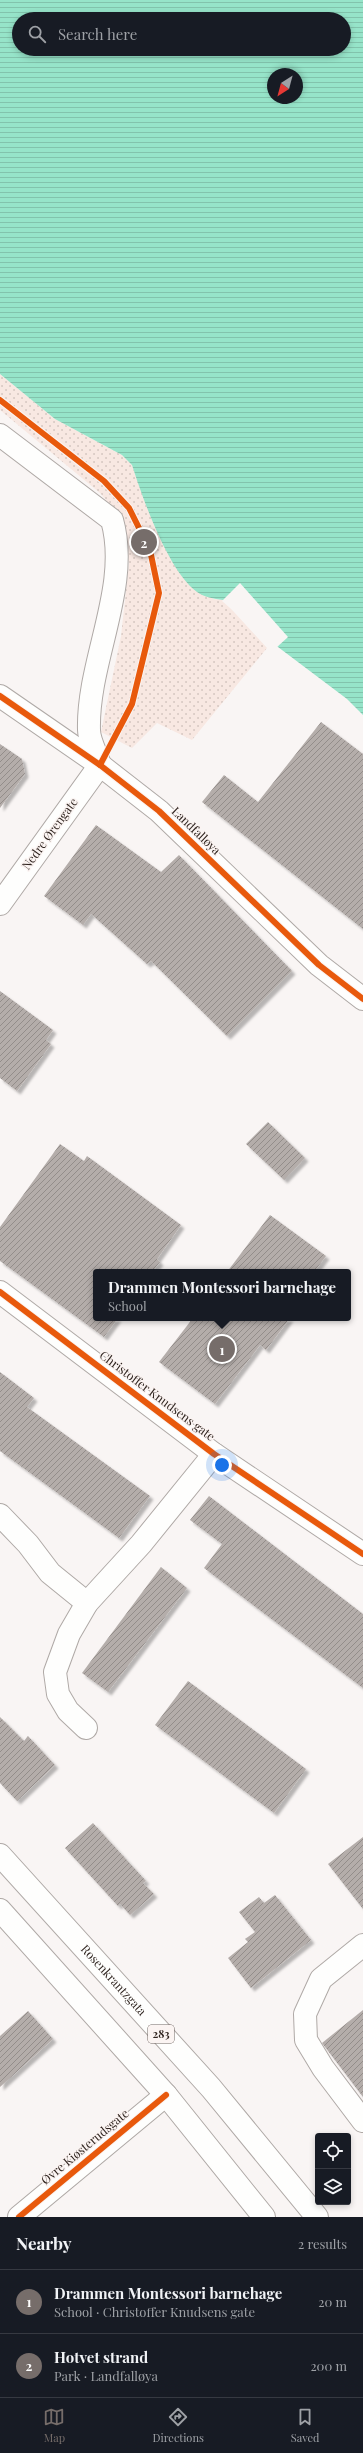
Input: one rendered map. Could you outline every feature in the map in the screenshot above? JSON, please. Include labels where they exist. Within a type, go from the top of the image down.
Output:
[{"type":"main road","points":[[0,435],[112,520],[117,540],[114,580],[94,681],[89,731],[100,765]]},
{"type":"main road","name":"Landfalløya","points":[[0,696],[100,765],[159,811],[319,965],[363,999]]},
{"type":"main road","name":"Nedre Ørengate","points":[[0,904],[100,765]]},
{"type":"main road","name":"Christoffer Knudsens gate","points":[[0,1292],[214,1454],[363,1554]]},
{"type":"main road","name":"Christoffer Knudsens gate","points":[[86,1728],[68,1710],[58,1694],[55,1672],[69,1634],[87,1604],[142,1544],[214,1454]]},
{"type":"main road","points":[[0,1515],[28,1544],[50,1573],[87,1604]]},
{"type":"main road","name":"Rosenkrantzgata","points":[[0,1855],[211,2088],[317,2217]]},
{"type":"main road","points":[[0,1910],[166,2095],[264,2217]]},
{"type":"main road","points":[[363,1945],[321,1979],[305,2014],[306,2040],[323,2068],[363,2121]]},
{"type":"main road","name":"Øvre Kiøsterudsgate","points":[[19,2217],[166,2095]]},
{"type":"shaded area","points":[[0,0],[363,0],[363,715],[347,699],[278,647],[223,600],[203,595],[197,592],[186,582],[176,568],[158,533],[132,465],[122,455],[55,419],[0,374]]},
{"type":"shaded area","points":[[0,374],[55,419],[122,455],[132,465],[139,485],[213,599],[223,600],[267,648],[192,740],[157,723],[132,748],[101,732],[121,636],[129,564],[123,520],[100,493],[0,410]]},
{"type":"pier","points":[[240,583],[288,637],[276,648],[222,601]]},
{"type":"building","points":[[321,722],[363,754],[363,929],[202,802],[224,775],[258,802]]},
{"type":"building","points":[[0,744],[22,759],[25,774],[0,808]]},
{"type":"building","points":[[96,825],[161,872],[179,855],[292,971],[227,1036],[151,961],[147,964],[91,914],[83,925],[44,896]]},
{"type":"building","points":[[0,991],[53,1030],[46,1040],[51,1044],[17,1091],[0,1078]]},
{"type":"building","points":[[268,1122],[305,1158],[284,1180],[246,1144]]},
{"type":"building","points":[[60,1144],[84,1161],[87,1156],[181,1225],[157,1259],[160,1262],[154,1269],[93,1269],[93,1321],[116,1321],[104,1337],[0,1261],[0,1227]]},
{"type":"building","points":[[270,1215],[326,1256],[316,1269],[229,1269]]},
{"type":"building","points":[[191,1321],[288,1321],[266,1350],[260,1345],[215,1404],[159,1362]]},
{"type":"building","points":[[0,1372],[34,1398],[27,1407],[150,1496],[119,1538],[0,1451]]},
{"type":"building","points":[[209,1496],[363,1614],[363,1688],[204,1568],[222,1544],[190,1520]]},
{"type":"building","points":[[161,1567],[187,1588],[108,1692],[82,1673]]},
{"type":"building","points":[[188,1681],[306,1769],[274,1813],[155,1725]]},
{"type":"building","points":[[0,1717],[24,1741],[28,1736],[55,1765],[17,1801],[0,1783]]},
{"type":"building","points":[[93,1823],[146,1881],[143,1883],[154,1894],[130,1915],[120,1904],[118,1906],[65,1848]]},
{"type":"building","points":[[363,1837],[363,1909],[328,1864]]},
{"type":"building","points":[[275,1895],[311,1940],[251,1988],[228,1958],[248,1942],[245,1939],[255,1932],[239,1912],[259,1897],[264,1903]]},
{"type":"building","points":[[363,2010],[363,2097],[322,2043]]},
{"type":"building","points":[[28,2011],[53,2039],[0,2087],[0,2036]]},
{"type":"cycle path","points":[[0,400],[104,481],[129,508],[150,550],[159,593],[132,704],[100,765]]},
{"type":"cycle path","points":[[0,696],[100,765],[159,811],[319,965],[363,999]]},
{"type":"cycle path","points":[[0,1292],[214,1454],[363,1554]]},
{"type":"cycle path","points":[[19,2217],[166,2095]]},
{"type":"place","name":"Hotvet strand","points":[[144,542]]},
{"type":"place","name":"Drammen Montessori barnehage","points":[[222,1349]]}]
